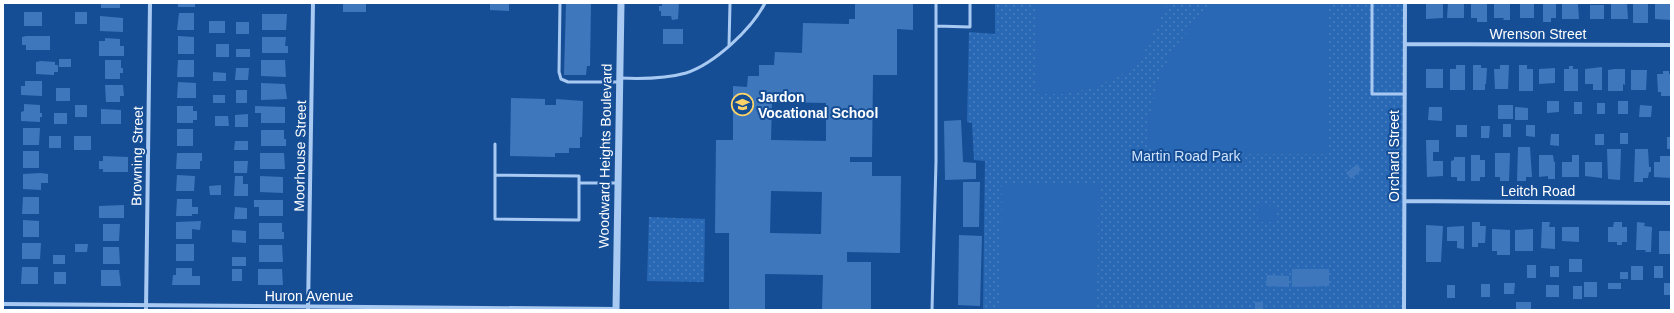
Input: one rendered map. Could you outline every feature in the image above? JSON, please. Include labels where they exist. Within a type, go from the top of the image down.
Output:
[{"type":"street","name":"Browning Street","points":[[147,308],[150,3]]},
{"type":"street","name":"Moorhouse Street","points":[[308,308],[313,3]]},
{"type":"street","name":"Woodward Heights Boulevard","points":[[616,310],[621,3]]},
{"type":"street","name":"Orchard Street","points":[[1404,310],[1406,3]]},
{"type":"street","name":"Wrenson Street","points":[[1405,44],[1671,45]]},
{"type":"street","name":"Leitch Road","points":[[1405,201],[1671,203]]},
{"type":"street","name":"Huron Avenue","points":[[3,304],[147,308],[616,310]]},
{"type":"lane","points":[[560,3],[559,72],[561,79],[568,82],[639,79],[687,73],[714,58],[742,35],[765,3]]},
{"type":"lane","points":[[729,46],[730,3]]},
{"type":"lane","points":[[932,310],[936,162],[936,3]]},
{"type":"lane","points":[[936,26],[970,27],[970,3]]},
{"type":"lane","points":[[1372,3],[1372,94],[1405,94]]},
{"type":"lane","points":[[495,144],[495,175],[495,219],[579,220],[579,176],[495,175]]},
{"type":"lane","points":[[579,183],[618,183]]},
{"type":"green space","name":"Martin Road Park","points":[[995,3],[1405,3],[1403,310],[983,310],[985,161],[974,160],[972,123],[967,122],[969,32],[995,34]]},
{"type":"green space","points":[[1037,3],[1168,3],[1142,57],[1120,76],[1092,88],[1063,94],[1035,94]]},
{"type":"green space","points":[[1216,3],[1329,3],[1328,154],[1252,154],[1149,149],[1149,115],[1158,82],[1170,57],[1185,34]]},
{"type":"green space","points":[[1002,183],[1099,184],[1097,310],[1000,310]]},
{"type":"green space","points":[[1258,205],[1276,206],[1275,222],[1258,222]]},
{"type":"green space","points":[[649,217],[705,219],[704,282],[647,281]]},
{"type":"building","points":[[101,3],[120,3],[120,8],[101,8]]},
{"type":"building","points":[[178,3],[195,3],[195,7],[178,7]]},
{"type":"building","points":[[343,3],[366,3],[366,12],[343,12]]},
{"type":"building","points":[[490,3],[509,3],[509,11],[490,10]]},
{"type":"building","points":[[566,3],[591,3],[590,66],[587,66],[586,75],[564,75]]},
{"type":"building","points":[[662,3],[679,3],[678,19],[672,20],[671,16],[661,16],[659,6],[662,6]]},
{"type":"building","points":[[855,3],[913,3],[913,30],[897,29],[897,75],[873,75],[872,157],[850,157],[850,162],[872,162],[872,176],[901,176],[900,253],[847,252],[847,262],[871,262],[871,310],[822,310],[823,275],[765,274],[765,310],[729,310],[729,233],[715,233],[716,140],[733,140],[733,86],[747,87],[748,76],[759,76],[759,65],[774,65],[775,52],[802,53],[803,23],[849,24],[849,19],[855,19]],"holes":[[[772,102],[826,103],[826,141],[771,140]],[[771,191],[822,192],[821,234],[770,233]]]},
{"type":"building","points":[[1426,3],[1443,3],[1443,18],[1426,19]]},
{"type":"building","points":[[1448,3],[1464,3],[1464,18],[1447,18]]},
{"type":"building","points":[[1471,3],[1487,3],[1487,22],[1477,22],[1477,18],[1471,18]]},
{"type":"building","points":[[1494,3],[1510,3],[1510,20],[1503,20],[1504,18],[1494,18]]},
{"type":"building","points":[[1520,3],[1534,3],[1534,18],[1520,18]]},
{"type":"building","points":[[1543,3],[1556,3],[1556,18],[1551,18],[1551,22],[1543,22]]},
{"type":"building","points":[[1562,3],[1578,4],[1579,19],[1562,19]]},
{"type":"building","points":[[1611,3],[1627,3],[1628,19],[1611,19]]},
{"type":"building","points":[[1633,3],[1648,3],[1648,23],[1633,23]]},
{"type":"building","points":[[1655,4],[1671,4],[1671,20],[1655,19]]},
{"type":"building","points":[[1590,5],[1604,5],[1604,19],[1590,19]]},
{"type":"building","points":[[24,12],[42,12],[42,26],[24,26]]},
{"type":"building","points":[[75,12],[87,12],[87,24],[75,24]]},
{"type":"building","points":[[179,13],[194,13],[194,30],[177,30]]},
{"type":"building","points":[[262,14],[287,14],[286,30],[262,30]]},
{"type":"building","points":[[100,16],[123,18],[123,32],[100,31]]},
{"type":"building","points":[[209,21],[225,21],[225,33],[209,33]]},
{"type":"building","points":[[236,22],[249,22],[249,34],[236,34]]},
{"type":"building","points":[[663,29],[683,29],[683,44],[663,44]]},
{"type":"building","points":[[50,36],[50,50],[26,50],[26,45],[22,45],[22,37]]},
{"type":"building","points":[[178,36],[194,37],[194,54],[178,54]]},
{"type":"building","points":[[262,37],[286,37],[285,46],[288,46],[288,53],[262,53]]},
{"type":"building","points":[[105,38],[120,39],[120,46],[124,46],[124,56],[99,56],[99,41],[105,41]]},
{"type":"building","points":[[216,44],[229,44],[229,57],[216,57]]},
{"type":"building","points":[[236,49],[250,49],[250,57],[236,57]]},
{"type":"building","points":[[59,59],[71,59],[71,67],[59,67]]},
{"type":"building","points":[[105,60],[121,60],[121,68],[123,68],[123,73],[120,73],[120,79],[105,79]]},
{"type":"building","points":[[178,60],[194,60],[194,77],[177,77]]},
{"type":"building","points":[[261,60],[285,60],[286,77],[261,76]]},
{"type":"building","points":[[36,62],[55,62],[55,65],[58,65],[58,72],[54,72],[54,75],[36,74]]},
{"type":"building","points":[[1456,65],[1465,65],[1465,90],[1450,90],[1450,69],[1456,69]]},
{"type":"building","points":[[1473,65],[1481,65],[1481,68],[1487,68],[1485,90],[1473,90]]},
{"type":"building","points":[[1500,65],[1509,65],[1508,89],[1495,89],[1494,69],[1500,69]]},
{"type":"building","points":[[1519,65],[1527,65],[1527,69],[1533,69],[1533,91],[1519,91]]},
{"type":"building","points":[[1569,66],[1573,66],[1573,69],[1578,69],[1578,91],[1564,91],[1564,69],[1569,69]]},
{"type":"building","points":[[1602,67],[1602,90],[1593,90],[1593,84],[1585,84],[1585,69]]},
{"type":"building","points":[[236,68],[249,68],[248,80],[235,80]]},
{"type":"building","points":[[1555,68],[1555,83],[1539,84],[1539,69]]},
{"type":"building","points":[[1426,69],[1443,69],[1443,88],[1426,88]]},
{"type":"building","points":[[1625,69],[1625,85],[1623,84],[1623,91],[1608,91],[1608,70]]},
{"type":"building","points":[[1631,70],[1647,70],[1646,90],[1631,90]]},
{"type":"building","points":[[1663,71],[1669,71],[1669,74],[1671,74],[1670,96],[1661,96],[1661,92],[1658,92],[1657,74],[1663,74]]},
{"type":"building","points":[[213,72],[226,73],[226,81],[213,81]]},
{"type":"building","points":[[25,81],[42,81],[42,96],[21,95],[21,86],[25,86]]},
{"type":"building","points":[[178,82],[196,83],[196,98],[177,98]]},
{"type":"building","points":[[261,83],[285,84],[287,99],[261,100]]},
{"type":"building","points":[[105,85],[123,85],[124,96],[120,96],[120,102],[106,102]]},
{"type":"building","points":[[56,88],[70,88],[70,101],[56,101]]},
{"type":"building","points":[[236,90],[247,90],[247,103],[236,103]]},
{"type":"building","points":[[213,95],[225,95],[225,103],[213,103]]},
{"type":"building","points":[[511,98],[545,99],[545,105],[556,105],[556,99],[583,101],[582,137],[580,137],[580,148],[569,148],[569,153],[555,153],[555,157],[510,156]]},
{"type":"building","points":[[1547,101],[1559,101],[1559,112],[1547,113]]},
{"type":"building","points":[[1618,101],[1628,101],[1628,114],[1618,114]]},
{"type":"building","points":[[1574,102],[1582,102],[1582,114],[1574,114]]},
{"type":"building","points":[[1597,103],[1605,103],[1605,114],[1597,114]]},
{"type":"building","points":[[24,104],[40,105],[40,113],[42,113],[42,117],[40,117],[40,122],[21,121],[21,112],[24,111]]},
{"type":"building","points":[[75,105],[87,105],[87,117],[75,117]]},
{"type":"building","points":[[1498,105],[1513,105],[1513,119],[1498,119]]},
{"type":"building","points":[[1640,105],[1652,106],[1651,117],[1639,117]]},
{"type":"building","points":[[177,106],[193,106],[193,111],[197,111],[197,120],[193,120],[193,123],[177,123]]},
{"type":"building","points":[[255,106],[285,107],[285,123],[261,123],[261,113],[255,113]]},
{"type":"building","points":[[1429,107],[1442,107],[1442,121],[1428,120]]},
{"type":"building","points":[[1515,107],[1528,108],[1528,120],[1515,120]]},
{"type":"building","points":[[101,109],[121,110],[121,124],[101,124]]},
{"type":"building","points":[[54,113],[67,113],[67,124],[54,124]]},
{"type":"building","points":[[248,114],[248,127],[235,127],[235,115]]},
{"type":"building","points":[[215,116],[228,116],[229,126],[215,126]]},
{"type":"building","points":[[961,120],[963,162],[976,163],[976,179],[945,180],[944,121]]},
{"type":"building","points":[[1503,124],[1511,124],[1511,137],[1503,137]]},
{"type":"building","points":[[1456,125],[1467,125],[1467,137],[1456,137]]},
{"type":"building","points":[[1526,125],[1535,125],[1535,137],[1526,136]]},
{"type":"building","points":[[1481,126],[1490,126],[1489,138],[1481,138]]},
{"type":"building","points":[[23,128],[40,128],[39,145],[23,145]]},
{"type":"building","points":[[177,129],[193,129],[193,146],[177,146]]},
{"type":"building","points":[[261,130],[284,130],[286,146],[261,146]]},
{"type":"building","points":[[1620,133],[1628,133],[1628,144],[1620,144]]},
{"type":"building","points":[[1551,134],[1559,134],[1559,146],[1550,145]]},
{"type":"building","points":[[1595,134],[1604,134],[1604,145],[1595,145]]},
{"type":"building","points":[[49,136],[61,136],[61,148],[49,148]]},
{"type":"building","points":[[74,136],[91,136],[91,150],[74,150]]},
{"type":"building","points":[[1667,137],[1671,137],[1671,149],[1667,149]]},
{"type":"building","points":[[1426,140],[1439,140],[1439,152],[1433,152],[1433,161],[1443,161],[1443,176],[1427,177]]},
{"type":"building","points":[[235,141],[248,141],[248,150],[234,150]]},
{"type":"building","points":[[1518,147],[1530,147],[1532,177],[1526,177],[1526,181],[1517,181]]},
{"type":"building","points":[[1607,149],[1621,149],[1620,180],[1608,179]]},
{"type":"building","points":[[1635,149],[1648,149],[1649,167],[1651,167],[1651,172],[1649,172],[1648,178],[1643,178],[1643,182],[1634,182]]},
{"type":"building","points":[[23,151],[39,151],[39,168],[23,168]]},
{"type":"building","points":[[177,153],[202,153],[200,169],[176,169]]},
{"type":"building","points":[[260,153],[284,153],[285,169],[260,169]]},
{"type":"building","points":[[1495,153],[1510,153],[1509,181],[1500,181],[1500,177],[1495,177]]},
{"type":"building","points":[[1471,155],[1480,155],[1480,160],[1485,160],[1485,177],[1480,177],[1480,181],[1471,181]]},
{"type":"building","points":[[1539,155],[1553,155],[1555,162],[1555,179],[1548,179],[1548,176],[1539,177]]},
{"type":"building","points":[[1572,155],[1579,155],[1579,177],[1562,177],[1562,162],[1572,162]]},
{"type":"building","points":[[103,156],[128,157],[128,172],[103,172],[103,169],[99,169],[99,161],[103,161]]},
{"type":"building","points":[[1660,156],[1671,156],[1671,178],[1654,177],[1654,162],[1660,162]]},
{"type":"building","points":[[1454,157],[1465,157],[1465,181],[1457,181],[1457,177],[1451,177],[1451,161],[1454,160]]},
{"type":"building","points":[[234,161],[248,161],[247,173],[234,173]]},
{"type":"building","points":[[1585,162],[1602,162],[1602,178],[1585,176]]},
{"type":"building","points":[[1357,164],[1361,170],[1351,179],[1346,173]]},
{"type":"building","points":[[23,174],[48,174],[48,183],[41,183],[41,190],[23,189]]},
{"type":"building","points":[[177,175],[195,176],[194,191],[176,191]]},
{"type":"building","points":[[235,176],[243,176],[243,184],[248,184],[248,196],[234,196]]},
{"type":"building","points":[[260,176],[283,177],[283,193],[260,192]]},
{"type":"building","points":[[963,182],[980,182],[979,227],[963,227]]},
{"type":"building","points":[[221,185],[221,195],[210,195],[209,186]]},
{"type":"building","points":[[23,197],[39,197],[39,214],[22,214]]},
{"type":"building","points":[[177,199],[192,199],[192,207],[198,207],[198,214],[192,214],[192,216],[176,216]]},
{"type":"building","points":[[254,200],[283,200],[283,216],[259,216],[259,207],[254,207]]},
{"type":"building","points":[[124,205],[124,218],[99,218],[99,206]]},
{"type":"building","points":[[235,207],[247,208],[247,219],[234,219]]},
{"type":"building","points":[[23,220],[39,221],[39,237],[23,237]]},
{"type":"building","points":[[201,221],[200,230],[192,229],[192,239],[176,239],[176,222]]},
{"type":"building","points":[[1472,222],[1480,222],[1480,226],[1486,226],[1485,243],[1478,243],[1478,247],[1472,247]]},
{"type":"building","points":[[1542,222],[1550,222],[1549,227],[1555,227],[1555,249],[1541,248]]},
{"type":"building","points":[[1614,222],[1622,222],[1622,227],[1627,227],[1627,242],[1622,242],[1622,245],[1617,245],[1617,242],[1608,242],[1608,227],[1613,227]]},
{"type":"building","points":[[1637,222],[1645,223],[1644,226],[1652,227],[1651,252],[1645,252],[1646,250],[1636,250]]},
{"type":"building","points":[[259,223],[282,223],[284,239],[259,239]]},
{"type":"building","points":[[103,224],[120,224],[119,241],[103,241]]},
{"type":"building","points":[[1426,225],[1443,226],[1441,262],[1426,262]]},
{"type":"building","points":[[1464,226],[1464,249],[1457,248],[1457,241],[1447,241],[1447,227]]},
{"type":"building","points":[[1562,227],[1579,227],[1579,242],[1562,241]]},
{"type":"building","points":[[1492,229],[1510,230],[1510,255],[1497,255],[1497,251],[1492,251]]},
{"type":"building","points":[[1533,229],[1533,251],[1515,251],[1515,230]]},
{"type":"building","points":[[232,230],[246,231],[246,243],[232,242]]},
{"type":"building","points":[[1659,231],[1671,231],[1671,254],[1659,254]]},
{"type":"building","points":[[959,235],[982,236],[980,306],[958,305]]},
{"type":"building","points":[[22,243],[41,243],[40,259],[22,259]]},
{"type":"building","points":[[75,244],[88,244],[87,252],[75,252]]},
{"type":"building","points":[[176,244],[194,244],[194,261],[176,261]]},
{"type":"building","points":[[259,245],[282,245],[283,262],[259,262]]},
{"type":"building","points":[[103,247],[119,247],[120,264],[103,264]]},
{"type":"building","points":[[53,255],[65,255],[65,264],[53,264]]},
{"type":"building","points":[[232,257],[246,257],[246,266],[232,266]]},
{"type":"building","points":[[1569,259],[1582,259],[1582,272],[1569,272]]},
{"type":"building","points":[[1527,265],[1536,265],[1536,278],[1527,278]]},
{"type":"building","points":[[1550,266],[1559,266],[1559,277],[1550,277]]},
{"type":"building","points":[[1631,266],[1643,266],[1643,280],[1631,280]]},
{"type":"building","points":[[1654,266],[1663,266],[1663,278],[1654,278]]},
{"type":"building","points":[[22,267],[38,267],[38,284],[21,284]]},
{"type":"building","points":[[176,268],[192,268],[192,276],[200,276],[200,285],[172,285],[173,275],[176,275]]},
{"type":"building","points":[[232,269],[242,269],[242,281],[232,281]]},
{"type":"building","points":[[258,269],[282,269],[283,285],[258,285]]},
{"type":"building","points":[[1292,269],[1329,269],[1329,286],[1292,287]]},
{"type":"building","points":[[101,270],[119,270],[121,286],[101,286]]},
{"type":"building","points":[[54,272],[66,272],[66,284],[54,284]]},
{"type":"building","points":[[1620,272],[1628,272],[1628,279],[1620,279]]},
{"type":"building","points":[[1267,275],[1289,276],[1289,287],[1266,286]]},
{"type":"building","points":[[1584,282],[1597,282],[1597,297],[1584,297]]},
{"type":"building","points":[[1504,283],[1515,283],[1514,294],[1504,294]]},
{"type":"building","points":[[1608,283],[1621,283],[1621,289],[1608,289]]},
{"type":"building","points":[[1664,283],[1671,283],[1671,295],[1664,295]]},
{"type":"building","points":[[1481,284],[1490,284],[1490,297],[1481,297]]},
{"type":"building","points":[[1447,285],[1455,285],[1455,298],[1447,298]]},
{"type":"building","points":[[1546,285],[1559,285],[1559,297],[1546,297]]},
{"type":"building","points":[[1573,286],[1582,286],[1582,299],[1573,299]]},
{"type":"building","points":[[1255,302],[1263,302],[1263,310],[1255,310]]},
{"type":"building","points":[[1516,302],[1531,302],[1531,310],[1516,310]]},
{"type":"place","name":"Jardon Vocational School","points":[[743,105]]}]
